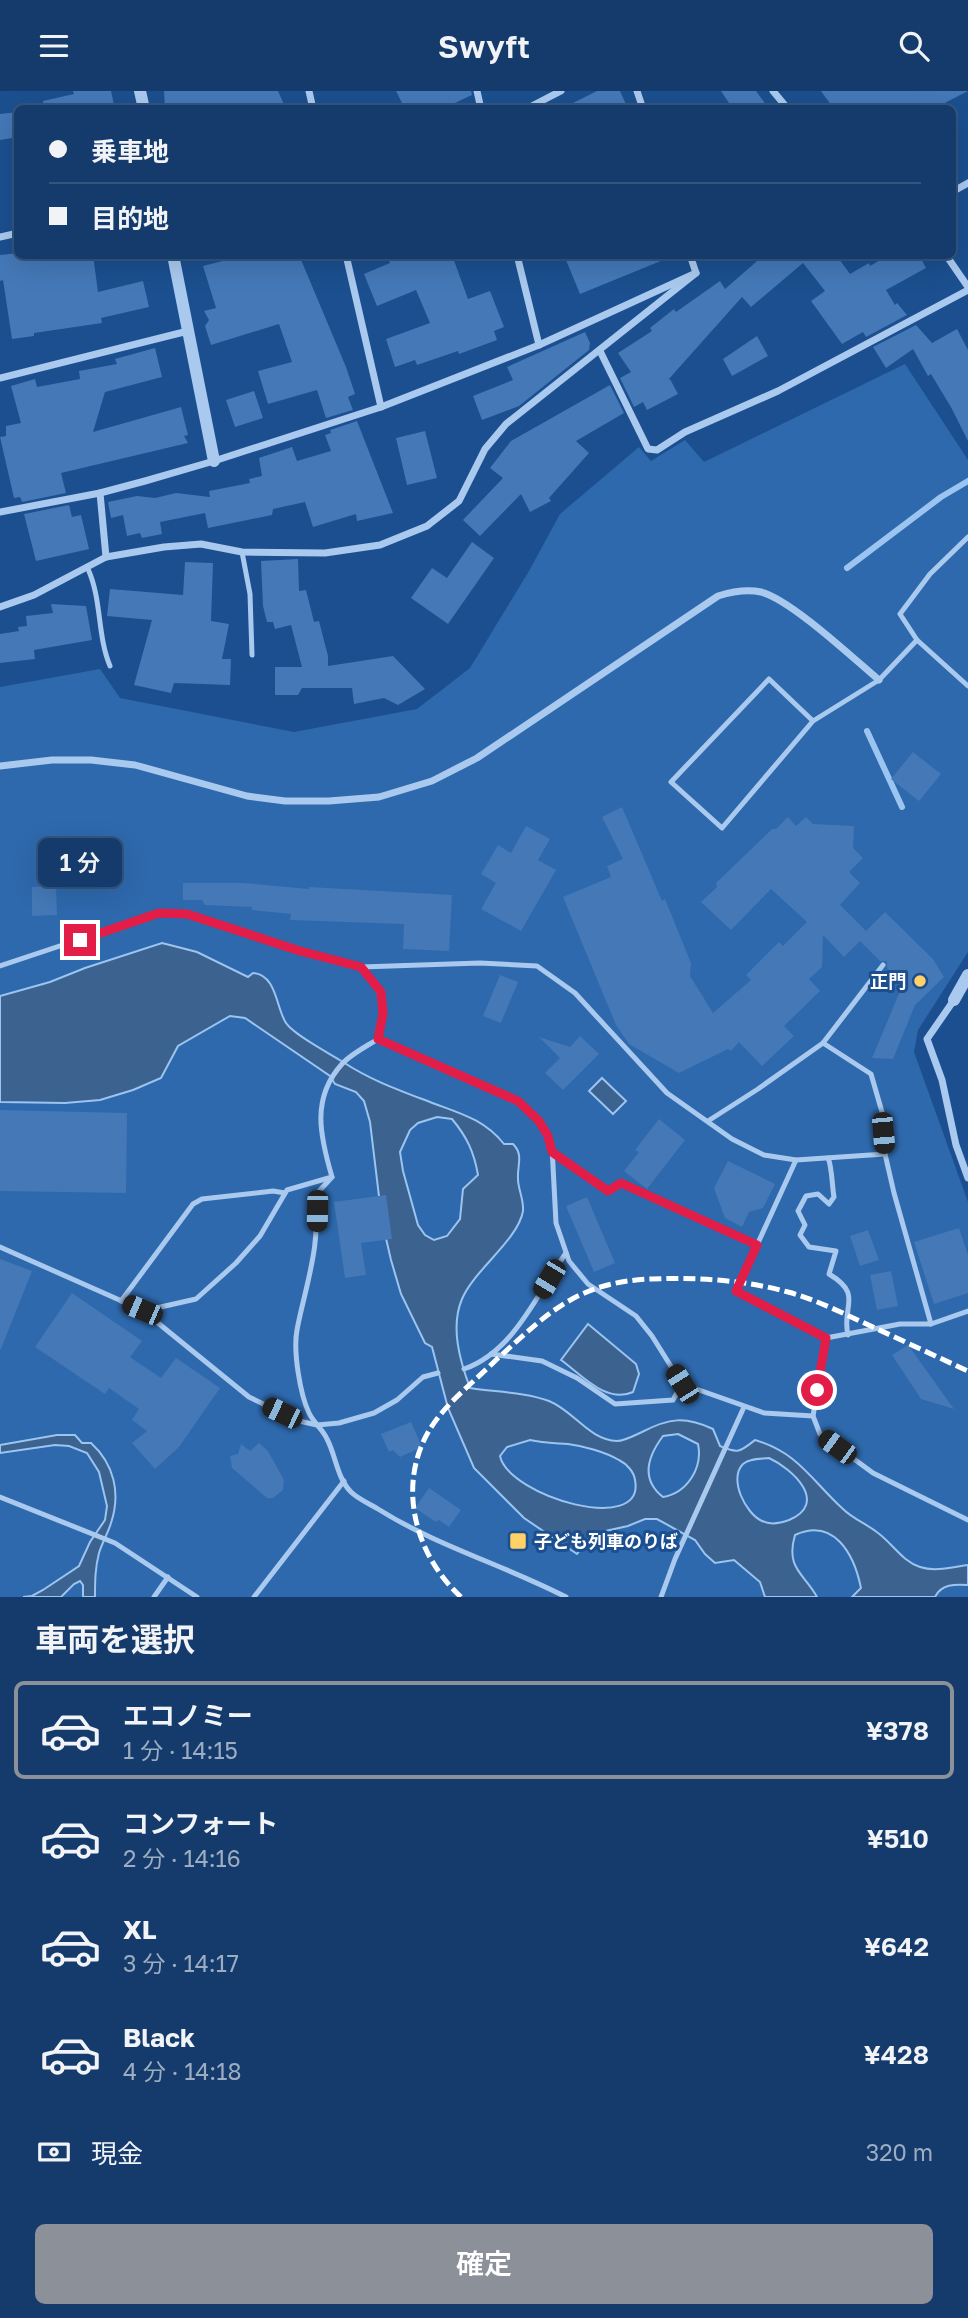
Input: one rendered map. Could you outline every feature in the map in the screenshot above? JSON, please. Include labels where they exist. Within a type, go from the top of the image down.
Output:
[{"type":"street","points":[[534,105],[561,91]]},
{"type":"street","points":[[773,91],[785,105]]},
{"type":"street","points":[[174,259],[214,461]]},
{"type":"street","points":[[347,259],[381,407]]},
{"type":"street","points":[[518,259],[539,345]]},
{"type":"street","points":[[691,259],[696,274]]},
{"type":"street","points":[[600,351],[648,449],[657,450],[685,432],[778,391],[968,288],[966,277],[950,259]]},
{"type":"street","points":[[0,512],[100,493],[214,461],[381,407],[539,345],[696,274]]},
{"type":"street","points":[[0,607],[34,595],[88,569],[106,557],[201,544],[243,552],[325,553],[380,545],[428,526],[459,501],[485,449],[506,424],[696,274]]},
{"type":"street","points":[[0,378],[188,331]]},
{"type":"street","points":[[100,493],[106,557]]},
{"type":"street","points":[[0,766],[51,759],[91,760],[135,765],[247,796],[285,801],[379,797],[432,781],[477,758],[718,596],[731,592],[761,592],[781,600],[879,680]]},
{"type":"street","points":[[968,975],[927,1039],[942,1080],[956,1145],[968,1178]]},
{"type":"lane","points":[[968,537],[930,574],[900,614],[917,641],[968,686]]},
{"type":"lane","points":[[243,552],[250,594],[252,655]]},
{"type":"lane","points":[[88,569],[98,600],[104,652],[110,666]]},
{"type":"lane","points":[[813,721],[769,678],[671,782],[722,828],[813,721],[879,680],[917,641]]},
{"type":"lane","points":[[0,966],[159,913],[187,914],[300,951],[361,967],[480,963],[537,966],[575,993],[667,1093],[732,1139],[764,1155],[796,1160],[885,1154]]},
{"type":"lane","points":[[708,1121],[823,1043],[883,965]]},
{"type":"lane","points":[[332,1177],[321,1140],[322,1094],[343,1063],[378,1039],[383,1014],[381,992],[361,967]]},
{"type":"lane","points":[[378,1039],[518,1101],[539,1121],[548,1136],[552,1152],[556,1223],[566,1253],[583,1279],[636,1316],[682,1384],[764,1413],[813,1416]]},
{"type":"lane","points":[[823,1043],[871,1074],[882,1112],[885,1154],[931,1324]]},
{"type":"lane","points":[[552,1152],[608,1191],[621,1183],[757,1245]]},
{"type":"lane","points":[[828,1158],[831,1163],[830,1178],[834,1197],[829,1204],[818,1194],[806,1196],[798,1211],[805,1225],[800,1235],[809,1247],[836,1251],[829,1274],[843,1282],[850,1298],[850,1309],[845,1320],[848,1335]]},
{"type":"lane","points":[[796,1160],[736,1291],[826,1338],[900,1324],[931,1324],[968,1311]]},
{"type":"lane","points":[[144,1311],[196,1299],[236,1263],[260,1236],[287,1191],[332,1177]]},
{"type":"lane","points":[[332,1177],[311,1200],[317,1211],[317,1230],[296,1333],[295,1357],[309,1413],[327,1438],[338,1471],[351,1492],[428,1537],[531,1579],[566,1597]]},
{"type":"lane","points":[[121,1301],[193,1204],[202,1199],[273,1191],[285,1193]]},
{"type":"lane","points":[[0,1247],[144,1311],[249,1397],[299,1421],[317,1425],[339,1423],[374,1413],[397,1399],[423,1377],[438,1373]]},
{"type":"lane","points":[[464,1369],[475,1365],[504,1342],[528,1313],[566,1253]]},
{"type":"lane","points":[[826,1338],[813,1416],[820,1434],[873,1473],[968,1520]]},
{"type":"lane","points":[[491,1354],[542,1361],[577,1378],[615,1403],[673,1400],[682,1384]]},
{"type":"lane","points":[[661,1597],[675,1559],[744,1407]]},
{"type":"lane","points":[[254,1597],[344,1481]]},
{"type":"lane","points":[[0,1497],[112,1542],[197,1597]]},
{"type":"lane","points":[[154,1597],[168,1577]]},
{"type":"shaded area","points":[[905,364],[968,460],[968,952],[918,1030],[914,1052],[968,1202],[968,1597],[0,1597],[0,687],[100,669],[120,698],[294,732],[417,709],[470,668],[560,514],[639,447],[651,461],[685,440],[704,462]]},
{"type":"shaded area","points":[[162,943],[197,952],[248,977],[253,973],[261,975],[275,993],[286,1023],[304,1038],[364,1074],[470,1118],[488,1128],[504,1144],[513,1144],[519,1156],[518,1183],[523,1211],[513,1233],[468,1288],[458,1310],[458,1344],[470,1388],[520,1394],[549,1401],[598,1436],[617,1441],[677,1420],[694,1422],[713,1429],[720,1446],[731,1450],[742,1449],[755,1440],[794,1460],[847,1513],[878,1533],[914,1564],[932,1569],[968,1565],[968,1585],[945,1587],[935,1597],[852,1597],[861,1588],[847,1552],[831,1535],[821,1531],[809,1531],[795,1535],[793,1556],[798,1570],[817,1597],[765,1597],[760,1582],[734,1560],[715,1563],[695,1540],[657,1519],[645,1519],[628,1526],[592,1534],[577,1554],[524,1518],[474,1468],[448,1408],[432,1347],[425,1343],[401,1294],[382,1221],[370,1122],[364,1101],[356,1092],[335,1084],[330,1076],[245,1018],[230,1016],[178,1046],[161,1078],[133,1090],[100,1100],[65,1103],[0,1102],[0,996],[50,982]],"holes":[[[437,1117],[452,1119],[469,1145],[478,1175],[463,1189],[460,1219],[447,1236],[434,1240],[425,1235],[418,1225],[400,1152],[410,1130],[418,1123]],[[678,1434],[698,1444],[699,1453],[695,1470],[686,1485],[672,1495],[663,1497],[651,1483],[649,1475],[650,1459],[663,1436]],[[530,1440],[574,1445],[607,1454],[632,1471],[635,1480],[633,1497],[620,1506],[599,1508],[550,1496],[526,1485],[509,1471],[500,1456],[507,1447]],[[769,1458],[796,1478],[807,1496],[801,1513],[789,1520],[768,1523],[750,1511],[741,1495],[737,1478],[743,1464]]]},
{"type":"shaded area","points":[[602,1078],[626,1101],[613,1114],[589,1091]]},
{"type":"shaded area","points":[[588,1324],[636,1364],[639,1374],[633,1392],[623,1395],[604,1391],[561,1360]]},
{"type":"shaded area","points":[[57,1435],[75,1435],[82,1443],[91,1443],[105,1460],[113,1480],[114,1512],[100,1549],[95,1597],[83,1597],[83,1585],[80,1581],[61,1597],[23,1597],[43,1590],[79,1566],[90,1542],[105,1520],[107,1506],[99,1472],[87,1453],[69,1446],[55,1445],[0,1453],[0,1445]]},
{"type":"building","points":[[73,91],[111,91],[114,105],[44,105],[43,101],[74,94]]},
{"type":"building","points":[[164,91],[278,91],[284,105],[165,105]]},
{"type":"building","points":[[396,91],[471,91],[472,95],[451,105],[403,105]]},
{"type":"building","points":[[597,91],[620,91],[626,105],[569,105]]},
{"type":"building","points":[[721,91],[756,91],[766,105],[730,105]]},
{"type":"building","points":[[821,91],[968,91],[941,105],[831,105]]},
{"type":"building","points":[[14,112],[14,138],[0,140],[0,114]]},
{"type":"building","points":[[14,253],[14,259],[94,259],[98,292],[143,281],[149,307],[101,318],[102,323],[12,339],[3,280],[0,281],[0,255]]},
{"type":"building","points":[[230,259],[301,259],[346,367],[355,394],[348,397],[353,410],[326,418],[317,390],[268,404],[258,371],[292,362],[279,324],[211,345],[205,326],[209,320],[204,311],[216,308],[203,266]]},
{"type":"building","points":[[388,259],[453,259],[468,299],[490,291],[504,327],[494,331],[497,340],[459,354],[458,351],[417,365],[415,360],[395,367],[386,339],[430,323],[416,290],[377,306],[364,274],[390,263]]},
{"type":"building","points":[[568,259],[666,259],[580,294],[566,260]]},
{"type":"building","points":[[759,259],[839,259],[850,274],[882,259],[921,259],[926,268],[886,290],[895,305],[897,303],[907,315],[866,337],[863,332],[842,344],[811,301],[825,291],[803,263],[751,307],[742,297],[668,380],[670,379],[678,394],[647,410],[643,402],[634,407],[620,378],[631,372],[618,353],[652,331],[650,328],[674,309],[676,312],[720,281],[725,289]]},
{"type":"building","points":[[916,325],[932,343],[957,329],[968,350],[968,441],[952,409],[931,374],[928,376],[913,349],[886,368],[873,347]]},
{"type":"building","points":[[585,332],[590,343],[589,350],[519,406],[482,420],[473,396],[513,380],[507,367]]},
{"type":"building","points":[[757,336],[768,356],[732,376],[723,359]]},
{"type":"building","points":[[155,348],[162,377],[105,392],[93,432],[181,407],[188,435],[184,436],[188,443],[61,473],[66,493],[22,502],[20,497],[14,498],[0,437],[6,436],[6,426],[21,423],[11,386],[35,379],[37,387],[80,379],[79,371],[117,364],[115,359]]},
{"type":"building","points":[[610,385],[624,413],[576,441],[589,453],[549,498],[551,501],[530,512],[521,494],[480,536],[463,520],[503,478],[490,468],[511,441]]},
{"type":"building","points":[[254,391],[263,418],[235,427],[226,400]]},
{"type":"building","points":[[357,421],[393,513],[357,521],[356,514],[313,527],[305,502],[273,509],[272,515],[208,528],[205,513],[160,522],[162,534],[142,538],[140,533],[127,536],[123,515],[111,518],[108,502],[137,496],[155,498],[176,493],[210,497],[209,491],[250,483],[249,479],[262,476],[259,458],[292,447],[297,461],[331,451],[325,435],[331,433],[330,430]]},
{"type":"building","points":[[425,431],[437,478],[407,485],[396,438]]},
{"type":"building","points":[[69,505],[72,517],[81,515],[89,549],[36,561],[24,514]]},
{"type":"building","points":[[472,542],[494,558],[448,624],[411,598],[432,568],[447,578]]},
{"type":"building","points":[[298,559],[299,591],[306,590],[314,622],[319,621],[328,666],[393,656],[425,689],[398,705],[384,698],[354,704],[352,688],[302,688],[298,695],[275,695],[275,667],[302,667],[291,625],[275,629],[273,622],[267,622],[263,606],[261,561]]},
{"type":"building","points":[[185,562],[213,563],[211,621],[229,624],[222,659],[231,659],[230,685],[174,683],[171,693],[134,685],[152,620],[107,616],[110,589],[183,595]]},
{"type":"building","points":[[51,604],[86,606],[92,640],[34,650],[35,659],[0,663],[0,634],[19,631],[18,627],[27,626],[26,616],[53,613]]},
{"type":"building","points":[[913,752],[941,774],[919,801],[891,779]]},
{"type":"building","points":[[622,807],[662,901],[665,899],[691,963],[690,976],[713,1013],[751,980],[746,975],[779,942],[783,946],[807,922],[771,889],[731,930],[701,902],[717,887],[716,883],[788,817],[796,826],[806,817],[813,824],[854,826],[853,848],[863,858],[849,872],[860,883],[840,905],[866,931],[885,912],[933,959],[944,977],[915,1005],[893,1059],[872,1058],[903,984],[887,968],[887,961],[880,961],[860,941],[844,957],[823,935],[822,967],[809,979],[820,991],[784,1026],[794,1036],[762,1066],[739,1042],[731,1051],[728,1049],[679,1073],[629,1044],[616,1025],[563,897],[611,877],[607,866],[623,859],[602,817]]},
{"type":"building","points":[[526,826],[550,839],[538,860],[556,870],[521,931],[481,909],[496,883],[481,874],[498,845],[511,853]]},
{"type":"building","points":[[183,883],[244,883],[309,889],[452,895],[449,951],[403,949],[404,924],[290,920],[291,914],[252,910],[252,907],[205,905],[202,900],[183,900]]},
{"type":"building","points":[[56,886],[57,915],[32,916],[32,887]]},
{"type":"building","points":[[500,975],[518,982],[501,1023],[483,1016]]},
{"type":"building","points":[[580,1036],[599,1054],[563,1090],[545,1073],[560,1058],[539,1037],[570,1047]]},
{"type":"building","points":[[0,1110],[127,1113],[126,1193],[0,1191]]},
{"type":"building","points":[[659,1119],[685,1140],[647,1189],[624,1171],[639,1152],[635,1150]]},
{"type":"building","points":[[728,1161],[775,1184],[763,1208],[749,1212],[742,1227],[725,1218],[714,1188]]},
{"type":"building","points":[[386,1195],[392,1239],[361,1243],[366,1275],[345,1278],[334,1202]]},
{"type":"building","points":[[587,1197],[615,1263],[594,1272],[566,1206]]},
{"type":"building","points":[[959,1228],[968,1255],[968,1293],[934,1304],[914,1242]]},
{"type":"building","points":[[868,1230],[879,1260],[860,1266],[850,1236]]},
{"type":"building","points":[[0,1259],[32,1271],[1,1349],[0,1349]]},
{"type":"building","points":[[891,1271],[898,1306],[877,1310],[870,1275]]},
{"type":"building","points":[[72,1293],[142,1341],[130,1357],[161,1378],[176,1358],[220,1388],[179,1447],[155,1469],[132,1443],[147,1431],[132,1420],[139,1409],[109,1388],[105,1394],[35,1347]]},
{"type":"building","points":[[908,1345],[954,1409],[921,1399],[892,1355]]},
{"type":"building","points":[[411,1422],[422,1447],[400,1457],[393,1450],[389,1452],[381,1434]]},
{"type":"building","points":[[259,1443],[268,1451],[284,1480],[283,1490],[273,1498],[267,1498],[232,1468],[230,1456],[238,1454],[241,1444],[250,1451]]},
{"type":"building","points":[[429,1488],[461,1510],[449,1527],[415,1508]]},
{"type":"waterway","points":[[847,568],[941,497],[968,481]]},
{"type":"waterway","points":[[867,731],[902,807]]},
{"type":"railway","points":[[461,1597],[445,1580],[422,1540],[413,1496],[414,1473],[420,1451],[437,1419],[461,1393],[548,1315],[583,1294],[625,1281],[651,1279],[720,1280],[771,1288],[826,1306],[968,1371]]},
{"type":"place","name":"正門","points":[[920,981]]},
{"type":"place","name":"子ども列車のりば","points":[[518,1541]]},
{"type":"route","points":[[80,940],[159,913],[187,914],[300,951],[361,967],[381,992],[383,1014],[378,1039],[518,1101],[539,1121],[548,1136],[552,1152],[608,1191],[621,1183],[757,1245],[736,1291],[826,1338],[817,1390]]}]
